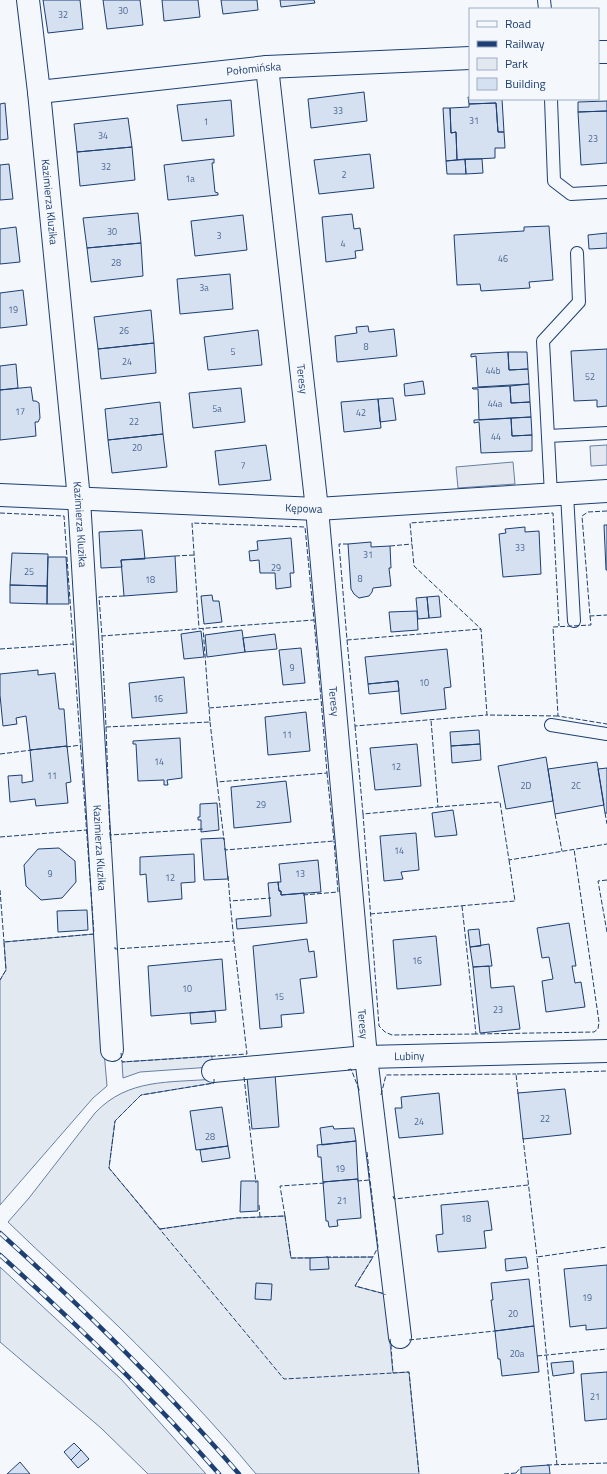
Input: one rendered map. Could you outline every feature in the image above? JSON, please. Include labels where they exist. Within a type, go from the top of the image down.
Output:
[{"type":"street","name":"Kazimierza Kluzika","points":[[28,0],[39,92],[79,499],[112,1050]]},
{"type":"street","name":"Połomińska","points":[[39,92],[267,66],[469,58]]},
{"type":"street","name":"Teresy","points":[[267,66],[317,509],[366,1057],[400,1337]]},
{"type":"street","name":"Kępowa","points":[[0,495],[317,509],[607,491]]},
{"type":"street","name":"Lubiny","points":[[213,1071],[366,1057],[607,1051]]},
{"type":"lane","points":[[551,100],[554,181],[571,194],[607,192]]},
{"type":"lane","points":[[574,621],[559,494],[548,436],[543,341],[579,302],[577,253]]},
{"type":"lane","points":[[548,436],[607,432]]},
{"type":"lane","points":[[551,725],[607,734]]},
{"type":"green space","points":[[94,934],[107,1086],[93,1098],[0,1205],[0,980],[6,970],[4,942]]},
{"type":"green space","points":[[212,1056],[212,1067],[140,1072],[123,1078],[122,1062]]},
{"type":"green space","points":[[214,1079],[214,1083],[141,1095],[115,1121],[109,1168],[160,1229],[237,1218],[285,1216],[291,1258],[373,1257],[355,1286],[385,1294],[393,1373],[409,1372],[419,1474],[256,1474],[189,1398],[154,1362],[8,1222],[29,1198],[95,1113],[108,1102],[121,1093],[150,1084]]},
{"type":"green space","points":[[0,1267],[121,1379],[206,1474],[148,1474],[101,1428],[0,1342]]},
{"type":"shaded area","points":[[607,445],[607,465],[591,466],[590,446]]},
{"type":"shaded area","points":[[513,462],[515,484],[458,488],[456,467]]},
{"type":"building","points":[[43,0],[80,0],[83,29],[48,33]]},
{"type":"building","points":[[103,0],[140,0],[143,25],[107,29]]},
{"type":"building","points":[[162,0],[198,0],[200,17],[164,21]]},
{"type":"building","points":[[221,0],[257,0],[258,10],[223,14]]},
{"type":"building","points":[[280,0],[314,0],[315,3],[281,7]]},
{"type":"building","points":[[364,92],[367,121],[311,128],[308,99]]},
{"type":"building","points":[[468,97],[469,100],[502,100],[504,132],[498,132],[496,103],[469,104]]},
{"type":"building","points":[[231,100],[234,136],[182,141],[177,105]]},
{"type":"building","points":[[607,101],[607,111],[578,112],[578,102]]},
{"type":"building","points":[[5,103],[8,139],[0,140],[0,104]]},
{"type":"building","points":[[496,103],[498,132],[504,132],[505,148],[495,148],[495,158],[457,160],[456,132],[451,133],[450,108],[469,107],[469,104]]},
{"type":"building","points":[[443,108],[450,108],[451,133],[456,132],[457,160],[446,161]]},
{"type":"building","points":[[607,111],[607,163],[581,165],[578,112]]},
{"type":"building","points":[[128,118],[132,147],[77,152],[74,124]]},
{"type":"building","points":[[132,147],[135,180],[80,186],[77,152]]},
{"type":"building","points":[[370,154],[374,188],[319,194],[314,160]]},
{"type":"building","points":[[214,159],[214,163],[212,163],[215,192],[218,193],[218,195],[168,200],[164,165]]},
{"type":"building","points":[[465,159],[482,159],[483,173],[466,174]]},
{"type":"building","points":[[465,159],[466,174],[447,174],[446,161]]},
{"type":"building","points":[[9,164],[13,199],[0,200],[0,165]]},
{"type":"building","points":[[138,213],[141,243],[87,248],[83,218]]},
{"type":"building","points":[[352,214],[354,229],[360,228],[363,250],[355,251],[356,258],[326,262],[322,217]]},
{"type":"building","points":[[243,215],[247,250],[195,256],[191,221]]},
{"type":"building","points":[[549,226],[553,280],[529,282],[530,288],[481,291],[480,284],[457,285],[454,235],[524,231],[524,227]]},
{"type":"building","points":[[16,227],[20,262],[0,264],[0,229]]},
{"type":"building","points":[[607,233],[607,248],[589,249],[588,235]]},
{"type":"building","points":[[141,243],[143,276],[91,282],[87,248]]},
{"type":"building","points":[[230,274],[233,309],[180,314],[177,279]]},
{"type":"building","points":[[23,290],[27,325],[0,328],[0,293]]},
{"type":"building","points":[[151,310],[154,343],[98,349],[94,317]]},
{"type":"building","points":[[368,326],[369,332],[394,329],[397,356],[337,362],[335,336],[357,333],[356,327]]},
{"type":"building","points":[[258,330],[262,365],[208,370],[204,337]]},
{"type":"building","points":[[154,343],[156,373],[101,379],[98,349]]},
{"type":"building","points":[[607,349],[607,406],[597,407],[597,400],[574,401],[571,351]]},
{"type":"building","points":[[508,352],[509,370],[528,369],[529,384],[478,387],[476,356],[471,357],[471,354]]},
{"type":"building","points":[[508,352],[527,352],[528,369],[509,370]]},
{"type":"building","points":[[16,364],[18,388],[0,390],[0,366]]},
{"type":"building","points":[[423,381],[425,394],[405,396],[404,384]]},
{"type":"building","points":[[529,384],[530,402],[511,403],[510,386]]},
{"type":"building","points":[[510,386],[511,403],[530,402],[531,417],[479,420],[478,389],[472,388]]},
{"type":"building","points":[[31,387],[33,401],[39,403],[40,418],[38,422],[35,422],[36,436],[0,440],[0,390]]},
{"type":"building","points":[[241,388],[245,422],[193,428],[189,393]]},
{"type":"building","points":[[393,398],[396,420],[380,422],[378,399]]},
{"type":"building","points":[[378,399],[381,428],[344,432],[341,402]]},
{"type":"building","points":[[160,402],[163,434],[108,440],[105,409]]},
{"type":"building","points":[[531,417],[532,435],[512,436],[511,418]]},
{"type":"building","points":[[511,418],[512,436],[532,435],[532,451],[481,453],[479,422],[474,423],[474,420]]},
{"type":"building","points":[[163,434],[167,467],[112,473],[108,440]]},
{"type":"building","points":[[266,445],[271,480],[219,485],[215,451]]},
{"type":"building","points":[[604,525],[607,525],[607,570],[606,570]]},
{"type":"building","points":[[525,527],[525,532],[539,531],[541,574],[503,577],[499,534],[506,533],[505,529]]},
{"type":"building","points":[[142,530],[145,559],[121,560],[122,567],[101,568],[99,532]]},
{"type":"building","points":[[291,538],[294,573],[290,573],[291,587],[276,589],[275,573],[260,573],[259,560],[250,561],[249,551],[258,550],[257,541]]},
{"type":"building","points":[[371,542],[371,547],[390,546],[391,568],[389,568],[391,586],[373,588],[369,596],[359,598],[351,589],[348,544]]},
{"type":"building","points":[[12,553],[48,554],[47,586],[10,585]]},
{"type":"building","points":[[175,556],[177,592],[124,596],[121,560]]},
{"type":"building","points":[[48,557],[66,557],[69,604],[47,604]]},
{"type":"building","points":[[10,585],[47,586],[47,604],[10,603]]},
{"type":"building","points":[[212,595],[213,601],[219,601],[222,622],[204,624],[201,596]]},
{"type":"building","points":[[439,596],[441,617],[429,618],[427,597]]},
{"type":"building","points":[[427,597],[429,618],[418,619],[416,598]]},
{"type":"building","points":[[417,611],[418,630],[391,632],[389,612]]},
{"type":"building","points":[[242,630],[245,652],[207,657],[205,635]]},
{"type":"building","points":[[201,631],[204,657],[184,659],[181,634]]},
{"type":"building","points":[[275,634],[277,649],[245,652],[243,638]]},
{"type":"building","points":[[301,648],[305,683],[283,685],[279,650]]},
{"type":"building","points":[[447,649],[451,687],[444,688],[446,709],[401,714],[398,681],[368,684],[365,657]]},
{"type":"building","points":[[38,670],[38,675],[55,673],[59,709],[64,709],[67,746],[30,750],[26,716],[16,718],[17,724],[3,726],[0,695],[0,674]]},
{"type":"building","points":[[184,677],[187,713],[132,718],[129,683]]},
{"type":"building","points":[[398,681],[399,691],[369,694],[368,684]]},
{"type":"building","points":[[306,712],[310,751],[268,755],[265,717]]},
{"type":"building","points":[[479,730],[480,744],[451,746],[450,732]]},
{"type":"building","points":[[180,738],[182,778],[167,780],[168,785],[164,785],[164,780],[138,781],[136,744],[133,744],[133,741]]},
{"type":"building","points":[[417,744],[421,786],[375,790],[370,748]]},
{"type":"building","points":[[480,744],[481,760],[452,763],[451,746]]},
{"type":"building","points":[[67,746],[71,782],[66,783],[68,803],[36,806],[35,799],[10,802],[8,776],[22,775],[22,783],[33,781],[30,750]]},
{"type":"building","points":[[546,757],[553,801],[506,809],[498,766]]},
{"type":"building","points":[[597,762],[604,805],[555,814],[548,769]]},
{"type":"building","points":[[607,768],[607,813],[605,813],[598,769]]},
{"type":"building","points":[[286,781],[291,822],[234,828],[231,787]]},
{"type":"building","points":[[217,803],[219,830],[201,832],[201,820],[198,820],[198,817],[200,817],[200,804]]},
{"type":"building","points":[[453,810],[457,835],[435,837],[432,813]]},
{"type":"building","points":[[416,833],[419,870],[401,872],[403,879],[384,881],[380,836]]},
{"type":"building","points":[[224,838],[228,879],[204,880],[201,839]]},
{"type":"building","points":[[59,848],[75,861],[76,882],[62,898],[41,900],[26,886],[24,865],[38,849]]},
{"type":"building","points":[[194,854],[195,882],[181,883],[182,899],[148,902],[146,874],[140,875],[140,857]]},
{"type":"building","points":[[318,860],[321,892],[281,895],[278,882],[281,882],[279,864]]},
{"type":"building","points":[[278,882],[281,895],[304,893],[307,923],[237,929],[236,919],[271,916],[268,883]]},
{"type":"building","points":[[87,910],[88,930],[58,932],[57,911]]},
{"type":"building","points":[[569,923],[576,966],[572,966],[575,983],[581,982],[585,1007],[546,1012],[542,981],[553,979],[549,957],[542,958],[537,928]]},
{"type":"building","points":[[479,929],[481,946],[470,947],[468,930]]},
{"type":"building","points":[[436,936],[441,985],[397,989],[393,940]]},
{"type":"building","points":[[307,939],[309,952],[314,951],[317,977],[300,979],[304,1013],[281,1015],[282,1027],[260,1029],[253,946]]},
{"type":"building","points":[[489,944],[492,966],[473,967],[470,947]]},
{"type":"building","points":[[222,959],[226,1010],[151,1016],[148,966]]},
{"type":"building","points":[[489,966],[491,988],[514,986],[520,1029],[480,1033],[473,967]]},
{"type":"building","points":[[215,1011],[216,1022],[191,1024],[190,1013]]},
{"type":"building","points":[[275,1074],[279,1127],[252,1129],[247,1077]]},
{"type":"building","points":[[565,1089],[571,1134],[523,1139],[518,1093]]},
{"type":"building","points":[[439,1093],[443,1134],[399,1138],[395,1108],[402,1108],[401,1097]]},
{"type":"building","points":[[222,1107],[228,1146],[196,1150],[190,1111]]},
{"type":"building","points":[[333,1126],[334,1129],[354,1128],[356,1141],[322,1145],[320,1128]]},
{"type":"building","points":[[356,1141],[358,1179],[323,1182],[321,1157],[318,1157],[317,1145]]},
{"type":"building","points":[[228,1146],[230,1158],[202,1162],[200,1150]]},
{"type":"building","points":[[358,1179],[361,1218],[337,1220],[338,1226],[329,1227],[328,1221],[326,1221],[323,1182]]},
{"type":"building","points":[[241,1181],[258,1181],[258,1211],[240,1212]]},
{"type":"building","points":[[488,1201],[492,1230],[484,1231],[486,1248],[438,1252],[436,1235],[443,1234],[441,1205]]},
{"type":"building","points":[[328,1257],[329,1269],[310,1270],[310,1258]]},
{"type":"building","points":[[526,1257],[528,1268],[506,1271],[505,1259]]},
{"type":"building","points":[[607,1265],[607,1328],[586,1330],[586,1325],[570,1327],[564,1269]]},
{"type":"building","points":[[529,1279],[534,1326],[495,1331],[491,1300],[493,1300],[491,1283]]},
{"type":"building","points":[[256,1283],[272,1284],[271,1300],[255,1299]]},
{"type":"building","points":[[534,1326],[539,1372],[502,1376],[500,1359],[498,1359],[495,1331]]},
{"type":"building","points":[[573,1361],[574,1373],[553,1376],[551,1363]]},
{"type":"building","points":[[607,1372],[607,1419],[585,1421],[581,1374]]},
{"type":"building","points":[[74,1443],[81,1450],[71,1460],[64,1452]]},
{"type":"building","points":[[81,1450],[89,1459],[78,1468],[71,1460]]},
{"type":"building","points":[[20,1462],[30,1474],[7,1474]]},
{"type":"building","points":[[549,1465],[550,1474],[521,1474],[521,1467]]},
{"type":"railway","points":[[0,1233],[153,1380],[239,1474]]},
{"type":"railway","points":[[0,1255],[113,1361],[219,1474]]},
{"type":"fence","points":[[607,511],[588,512],[582,516],[590,616],[607,615]]},
{"type":"fence","points":[[0,513],[64,516],[94,934],[4,942],[6,970],[0,980]]},
{"type":"fence","points":[[558,716],[487,715],[481,629],[414,566],[410,523],[553,513],[559,626]]},
{"type":"fence","points":[[124,596],[99,597],[102,636],[314,620],[305,527],[192,523],[199,628]]},
{"type":"fence","points":[[348,544],[339,544],[347,640],[481,629]]},
{"type":"fence","points":[[390,546],[412,544]]},
{"type":"fence","points":[[175,556],[194,555]]},
{"type":"fence","points":[[590,616],[591,625],[553,627],[558,716],[607,724]]},
{"type":"fence","points":[[209,708],[321,699],[314,620]]},
{"type":"fence","points":[[102,636],[106,727],[210,722],[203,628]]},
{"type":"fence","points":[[347,640],[355,726],[487,715]]},
{"type":"fence","points":[[0,649],[73,644]]},
{"type":"fence","points":[[210,722],[217,782],[327,773],[321,699]]},
{"type":"fence","points":[[355,726],[363,814],[438,807],[431,720]]},
{"type":"fence","points":[[106,727],[110,835],[203,829]]},
{"type":"fence","points":[[66,747],[81,745]]},
{"type":"fence","points":[[0,754],[32,750]]},
{"type":"fence","points":[[225,848],[225,850],[334,841],[327,773]]},
{"type":"fence","points":[[217,782],[224,840]]},
{"type":"fence","points":[[438,807],[500,802],[509,860],[607,844]]},
{"type":"fence","points":[[605,813],[607,824]]},
{"type":"fence","points":[[363,814],[379,1026],[385,1032],[392,1035],[476,1034]]},
{"type":"fence","points":[[555,814],[562,851]]},
{"type":"fence","points":[[0,837],[87,830]]},
{"type":"fence","points":[[110,835],[111,843]]},
{"type":"fence","points":[[303,895],[338,892],[334,841]]},
{"type":"fence","points":[[462,906],[476,1034],[594,1032],[598,1029],[599,1022],[574,849]]},
{"type":"fence","points":[[370,914],[515,901],[509,860]]},
{"type":"fence","points":[[228,876],[230,901],[271,898]]},
{"type":"fence","points":[[607,880],[598,881],[607,932]]},
{"type":"fence","points":[[0,890],[4,942]]},
{"type":"fence","points":[[115,947],[115,949],[234,941],[230,901]]},
{"type":"fence","points":[[121,1053],[122,1062],[247,1054],[234,941]]},
{"type":"fence","points":[[348,1070],[351,1069],[360,1092]]},
{"type":"fence","points":[[518,1094],[516,1074],[607,1071]]},
{"type":"fence","points":[[381,1095],[386,1075],[516,1074]]},
{"type":"fence","points":[[244,1077],[256,1183]]},
{"type":"fence","points":[[214,1079],[214,1083],[141,1095],[115,1121],[109,1168],[284,1379],[393,1373]]},
{"type":"fence","points":[[523,1138],[537,1257]]},
{"type":"fence","points":[[367,1152],[370,1180]]},
{"type":"fence","points":[[357,1181],[370,1180],[378,1247],[373,1257]]},
{"type":"fence","points":[[285,1216],[280,1186],[325,1183]]},
{"type":"fence","points":[[393,1196],[394,1199],[528,1185]]},
{"type":"fence","points":[[259,1205],[260,1217]]},
{"type":"fence","points":[[160,1229],[237,1218],[285,1216],[291,1258],[312,1258]]},
{"type":"fence","points":[[557,1465],[537,1257],[607,1247]]},
{"type":"fence","points":[[326,1257],[373,1257],[355,1286],[385,1295]]},
{"type":"fence","points":[[409,1340],[495,1331]]},
{"type":"fence","points":[[390,1339],[391,1346]]},
{"type":"fence","points":[[392,1345],[393,1373],[409,1372],[419,1474]]},
{"type":"fence","points":[[537,1356],[607,1349]]},
{"type":"fence","points":[[547,1465],[607,1463]]},
{"type":"fence","points":[[516,1473],[521,1467]]},
{"type":"fence","points":[[504,1474],[516,1474]]}]
